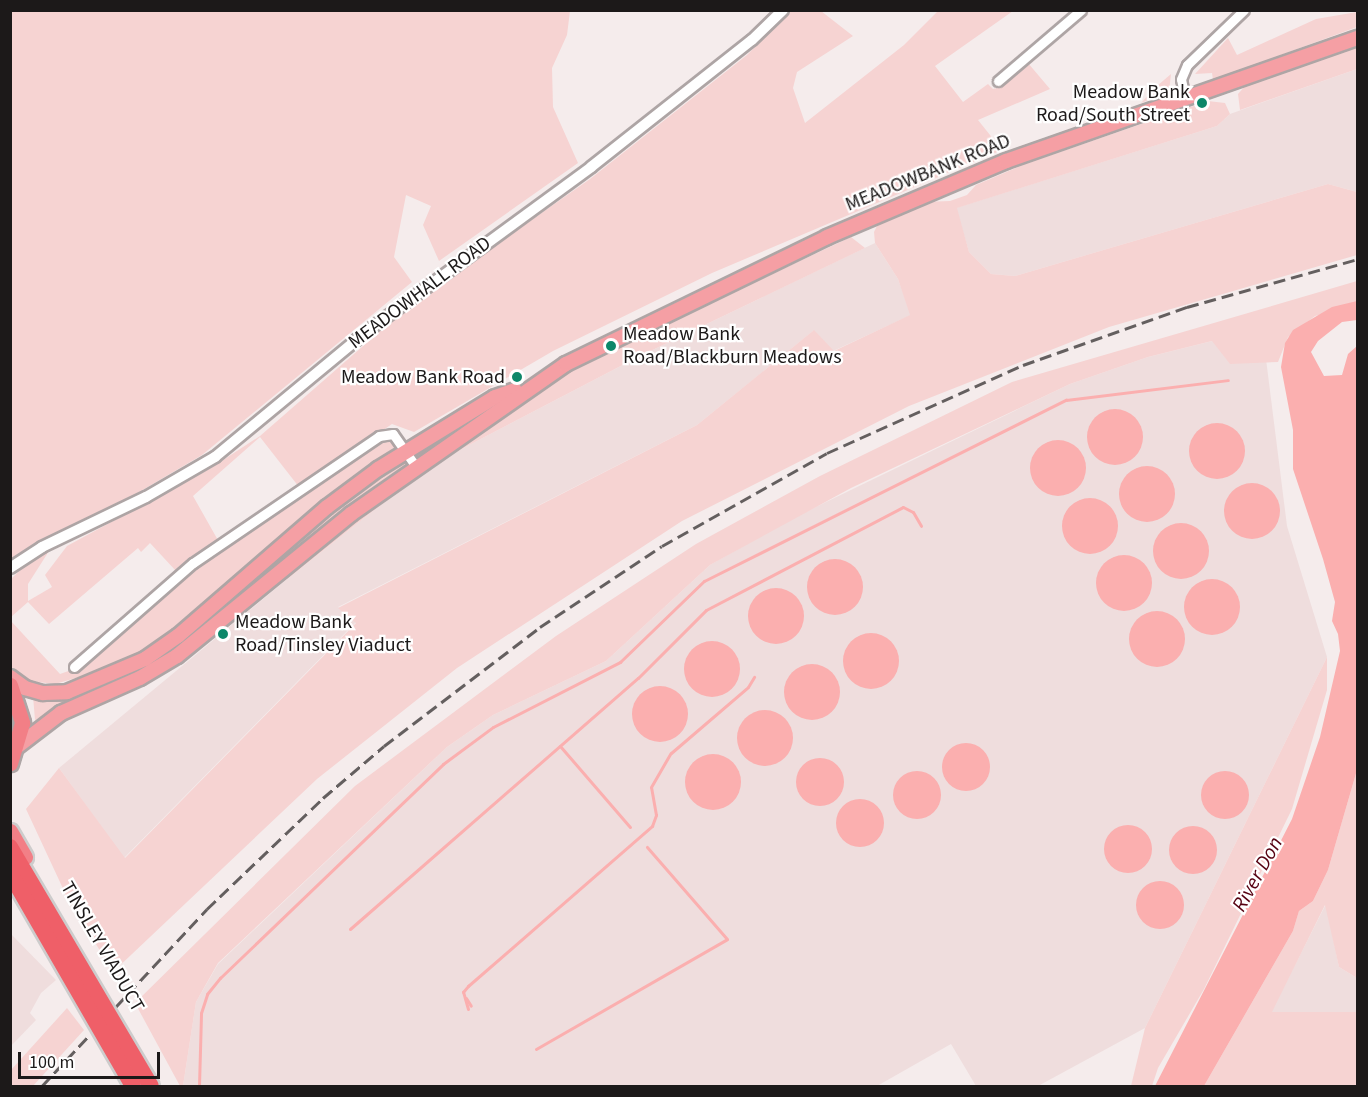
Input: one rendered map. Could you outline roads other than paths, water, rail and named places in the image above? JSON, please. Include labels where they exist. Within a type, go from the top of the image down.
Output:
[{"type":"highway","points":[[10,686],[22,723],[18,746],[10,763]]},
{"type":"highway","name":"TINSLEY VIADUCT","points":[[10,831],[156,1086]]},
{"type":"highway","name":"TINSLEY VIADUCT","points":[[10,847],[151,1086]]},
{"type":"highway","name":"TINSLEY VIADUCT","points":[[10,873],[133,1086]]},
{"type":"highway","points":[[10,883],[128,1086]]},
{"type":"main road","name":"MEADOWBANK ROAD","points":[[531,385],[631,330],[827,237],[1006,161],[1358,38]]},
{"type":"main road","points":[[10,677],[26,688],[43,693],[67,692],[95,683],[145,659],[178,636],[248,578],[327,507],[406,451],[495,397],[531,385]]},
{"type":"main road","points":[[18,746],[61,714],[140,678],[177,656],[260,591],[341,521],[531,385]]},
{"type":"main road","points":[[248,578],[260,591]]},
{"type":"street","name":"MEADOWHALL ROAD","points":[[10,568],[42,547],[146,497],[215,457],[436,277],[591,167],[752,40],[783,10]]},
{"type":"street","points":[[998,81],[1082,10]]},
{"type":"street","points":[[1185,98],[1181,79],[1187,65],[1241,11]]},
{"type":"street","points":[[74,667],[193,563],[379,436],[393,434],[417,468]]},
{"type":"waterway","points":[[199,1086],[201,1013],[207,994],[220,978],[443,764],[493,727],[620,662],[704,581],[1066,400],[1228,380]]},
{"type":"waterway","points":[[350,929],[638,678],[706,610],[903,507],[913,512],[921,526]]},
{"type":"waterway","points":[[468,1009],[463,992],[468,986],[652,826],[656,815],[651,787],[671,753],[748,687],[754,677]]},
{"type":"waterway","points":[[560,746],[630,827]]},
{"type":"waterway","points":[[536,1049],[727,939],[647,847]]},
{"type":"waterway","points":[[466,998],[471,1006]]},
{"type":"railway","points":[[42,1086],[207,909],[323,798],[384,746],[540,627],[662,546],[827,453],[1023,365],[1187,307],[1358,259]]},
{"type":"place","name":"Meadow Bank Road/South Street","points":[[1202,103]]},
{"type":"place","name":"Meadow Bank Road/Blackburn Meadows","points":[[611,346]]},
{"type":"place","name":"Meadow Bank Road","points":[[517,377]]},
{"type":"place","name":"Meadow Bank Road/Tinsley Viaduct","points":[[223,634]]},
{"type":"water label","name":"River Don","points":[[1257,874]]}]
